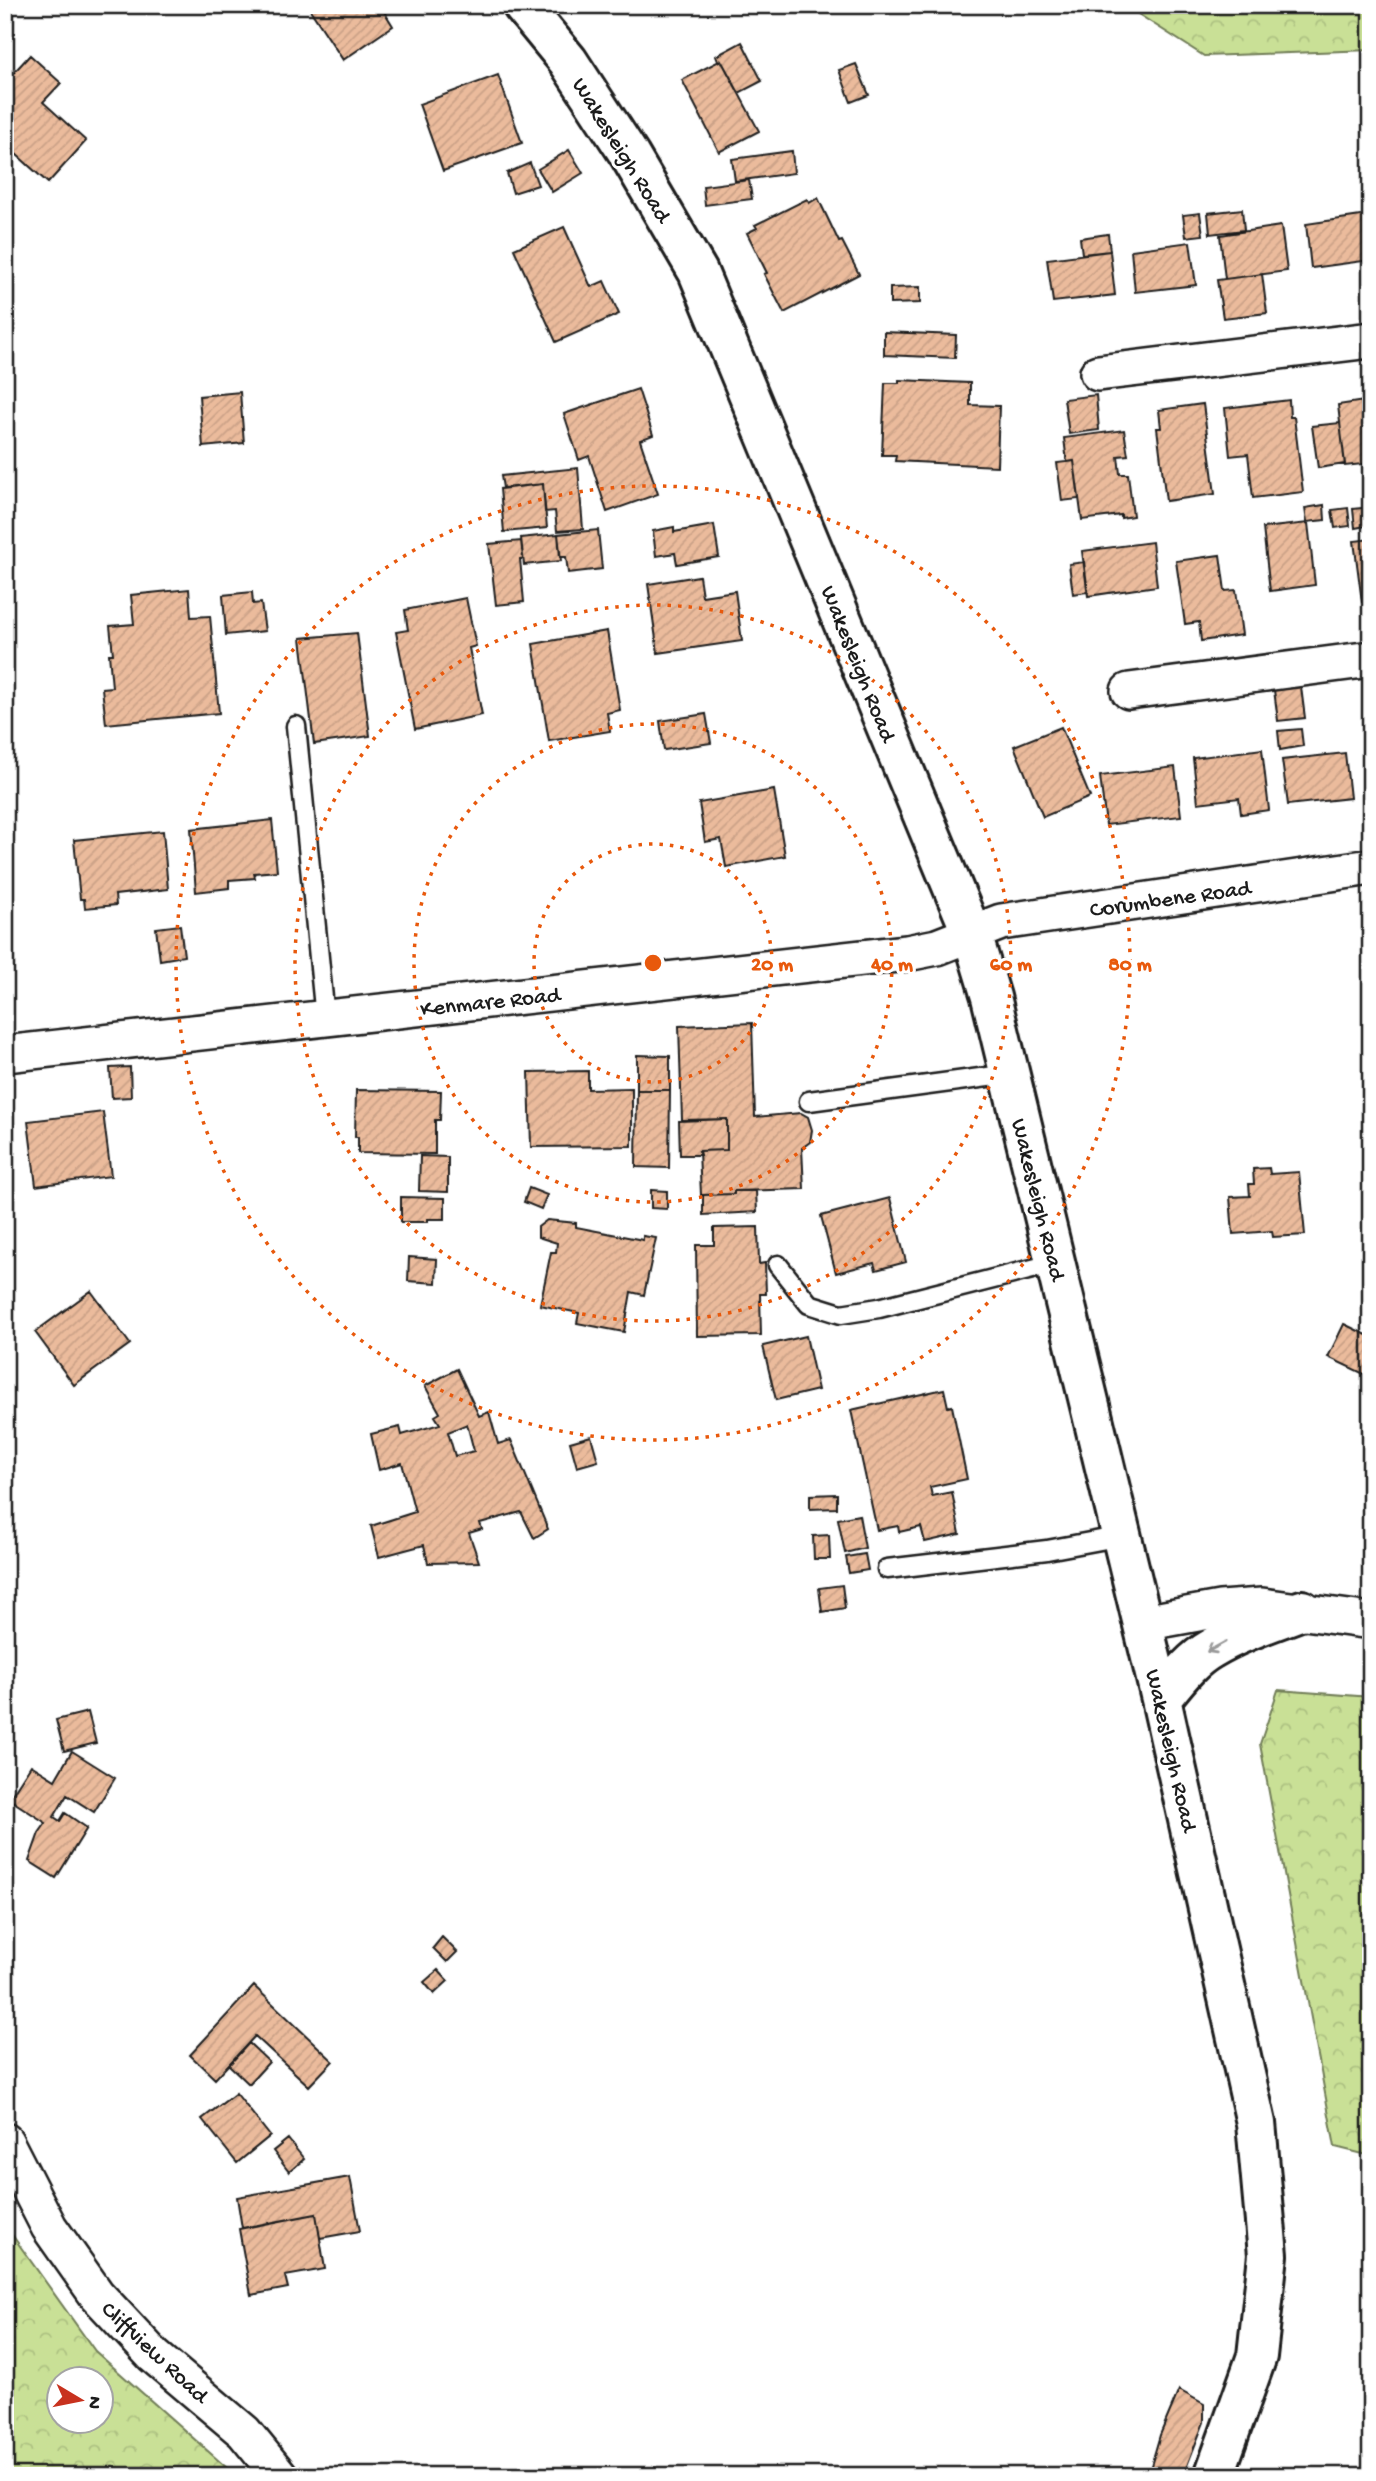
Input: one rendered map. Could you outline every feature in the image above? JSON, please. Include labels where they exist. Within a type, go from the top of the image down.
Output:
[{"type":"main road","name":"Wakesleigh Road","points":[[522,5],[568,61],[630,156],[698,272],[972,934],[991,998],[1161,1699],[1256,2123],[1268,2255],[1257,2356],[1214,2476]]},
{"type":"main road","points":[[1161,1699],[1180,1675],[1210,1649],[1301,1610]]},
{"type":"street","points":[[1098,373],[1371,340]]},
{"type":"street","points":[[1129,691],[1371,659]]},
{"type":"street","name":"Corumbene Road","points":[[972,934],[1001,922],[1371,867]]},
{"type":"street","name":"Kenmare Road","points":[[5,1054],[907,953],[937,947],[972,934]]},
{"type":"street","points":[[1143,1623],[1220,1609],[1262,1606],[1371,1621]]},
{"type":"street","name":"Cliffview Road","points":[[5,2141],[49,2227],[97,2295],[154,2356],[244,2432],[280,2476]]},
{"type":"lane","points":[[296,726],[325,1018]]},
{"type":"lane","points":[[809,1101],[1010,1074]]},
{"type":"lane","points":[[778,1265],[809,1304],[841,1314],[879,1308],[1056,1263]]},
{"type":"lane","points":[[887,1569],[1047,1549],[1122,1536]]},
{"type":"green space","points":[[1124,5],[1371,5],[1371,50],[1204,56]]},
{"type":"green space","points":[[1278,1690],[1371,1697],[1371,2156],[1335,2147],[1260,1744]]},
{"type":"green space","points":[[5,2225],[95,2351],[112,2366],[46,2366],[46,2436],[116,2436],[116,2370],[236,2476],[5,2476]]},
{"type":"building","points":[[307,5],[380,5],[393,26],[343,60]]},
{"type":"building","points":[[742,42],[762,81],[739,93],[721,60],[718,61],[716,56]]},
{"type":"building","points":[[30,55],[61,83],[43,102],[86,141],[48,183],[5,144],[5,82]]},
{"type":"building","points":[[721,60],[759,131],[719,152],[682,80]]},
{"type":"building","points":[[856,64],[869,95],[851,102],[839,70]]},
{"type":"building","points":[[498,75],[522,143],[443,171],[419,104]]},
{"type":"building","points":[[569,150],[583,173],[552,192],[538,169]]},
{"type":"building","points":[[792,151],[794,173],[735,181],[732,159]]},
{"type":"building","points":[[530,163],[538,185],[513,193],[507,173]]},
{"type":"building","points":[[749,180],[752,199],[705,205],[703,186]]},
{"type":"building","points":[[818,198],[839,242],[842,241],[859,274],[784,313],[747,233],[757,228],[755,225],[807,199],[809,203]]},
{"type":"building","points":[[1242,209],[1244,230],[1210,234],[1208,213]]},
{"type":"building","points":[[1200,213],[1203,235],[1186,237],[1183,215]]},
{"type":"building","points":[[1368,215],[1371,260],[1311,268],[1306,224]]},
{"type":"building","points":[[1281,226],[1287,271],[1225,279],[1220,235]]},
{"type":"building","points":[[564,227],[591,287],[604,281],[619,314],[556,342],[514,249]]},
{"type":"building","points":[[1108,234],[1110,251],[1082,254],[1080,238]]},
{"type":"building","points":[[1190,242],[1196,285],[1135,292],[1131,250]]},
{"type":"building","points":[[1110,251],[1115,295],[1053,302],[1047,259]]},
{"type":"building","points":[[1262,274],[1267,313],[1223,318],[1217,280]]},
{"type":"building","points":[[920,287],[920,303],[890,304],[890,288]]},
{"type":"building","points":[[884,332],[956,335],[955,358],[884,355]]},
{"type":"building","points":[[899,380],[970,383],[970,405],[999,406],[997,466],[895,461],[896,455],[882,455],[885,383],[899,383]]},
{"type":"building","points":[[638,389],[653,435],[640,440],[658,494],[607,512],[589,456],[579,460],[564,414]]},
{"type":"building","points":[[240,392],[244,443],[203,447],[199,396]]},
{"type":"building","points":[[1096,395],[1099,430],[1069,434],[1064,399]]},
{"type":"building","points":[[1289,400],[1290,417],[1294,417],[1303,492],[1253,498],[1248,454],[1230,456],[1225,408]]},
{"type":"building","points":[[1371,400],[1371,463],[1345,466],[1338,405]]},
{"type":"building","points":[[1203,404],[1215,494],[1166,501],[1157,428],[1161,428],[1159,410]]},
{"type":"building","points":[[1340,423],[1345,464],[1318,468],[1312,426]]},
{"type":"building","points":[[1124,430],[1128,455],[1118,456],[1120,474],[1128,474],[1133,516],[1082,520],[1074,461],[1067,462],[1064,438]]},
{"type":"building","points":[[1074,461],[1079,499],[1062,501],[1057,463]]},
{"type":"building","points":[[578,468],[583,529],[557,531],[555,511],[545,512],[543,484],[503,488],[501,476]]},
{"type":"building","points":[[543,484],[547,528],[504,532],[500,489]]},
{"type":"building","points":[[1324,505],[1325,520],[1307,522],[1305,508]]},
{"type":"building","points":[[1371,507],[1371,525],[1355,528],[1353,509]]},
{"type":"building","points":[[1348,508],[1350,526],[1335,528],[1332,510]]},
{"type":"building","points":[[1308,523],[1315,585],[1270,591],[1263,528]]},
{"type":"building","points":[[714,525],[719,557],[677,564],[675,553],[656,556],[653,531],[674,527],[674,532]]},
{"type":"building","points":[[598,530],[602,569],[568,573],[566,557],[560,557],[558,534]]},
{"type":"building","points":[[558,534],[561,561],[524,565],[521,538]]},
{"type":"building","points":[[1371,539],[1371,601],[1362,602],[1354,541]]},
{"type":"building","points":[[521,541],[524,602],[496,605],[489,544]]},
{"type":"building","points":[[1152,542],[1157,586],[1088,596],[1082,551]]},
{"type":"building","points":[[1220,555],[1225,591],[1236,590],[1242,635],[1201,641],[1199,622],[1185,624],[1176,561]]},
{"type":"building","points":[[1084,562],[1088,592],[1073,594],[1069,564]]},
{"type":"building","points":[[699,576],[702,596],[735,591],[742,641],[658,653],[648,584]]},
{"type":"building","points":[[189,589],[191,617],[210,616],[219,713],[106,724],[102,688],[112,687],[110,626],[134,624],[131,595]]},
{"type":"building","points":[[252,592],[253,604],[261,603],[265,631],[226,635],[223,595]]},
{"type":"building","points":[[466,598],[476,646],[469,648],[482,715],[415,729],[396,632],[408,630],[405,610]]},
{"type":"building","points":[[607,631],[620,710],[607,713],[610,731],[549,741],[533,644]]},
{"type":"building","points":[[357,633],[370,736],[314,744],[301,638]]},
{"type":"building","points":[[1301,687],[1305,718],[1278,721],[1274,690]]},
{"type":"building","points":[[706,714],[711,743],[664,750],[660,721]]},
{"type":"building","points":[[1061,727],[1090,797],[1043,817],[1014,746]]},
{"type":"building","points":[[1301,729],[1303,746],[1280,750],[1278,731]]},
{"type":"building","points":[[1262,749],[1269,810],[1241,814],[1239,798],[1198,803],[1193,758]]},
{"type":"building","points":[[1345,753],[1350,798],[1288,805],[1282,760]]},
{"type":"building","points":[[1175,767],[1181,816],[1106,825],[1100,776]]},
{"type":"building","points":[[774,790],[785,856],[726,867],[721,839],[705,842],[699,803]]},
{"type":"building","points":[[272,820],[277,871],[254,873],[255,878],[229,880],[229,888],[196,892],[191,829]]},
{"type":"building","points":[[163,831],[168,889],[115,895],[116,905],[85,908],[84,899],[80,899],[74,840]]},
{"type":"building","points":[[180,925],[184,956],[160,960],[156,928]]},
{"type":"building","points":[[752,1023],[755,1117],[801,1113],[808,1117],[812,1130],[810,1142],[802,1148],[804,1189],[701,1195],[699,1151],[727,1150],[727,1119],[682,1120],[679,1026]]},
{"type":"building","points":[[637,1055],[670,1056],[670,1090],[637,1090]]},
{"type":"building","points":[[130,1067],[131,1097],[112,1098],[110,1068]]},
{"type":"building","points":[[588,1071],[588,1089],[632,1088],[632,1146],[531,1147],[529,1072]]},
{"type":"building","points":[[356,1090],[441,1091],[440,1120],[435,1120],[435,1154],[358,1153],[358,1137],[355,1137]]},
{"type":"building","points":[[637,1090],[670,1090],[669,1168],[636,1167]]},
{"type":"building","points":[[103,1112],[111,1176],[36,1186],[28,1121]]},
{"type":"building","points":[[727,1119],[727,1150],[699,1151],[700,1155],[680,1155],[679,1121]]},
{"type":"building","points":[[420,1156],[448,1157],[448,1192],[419,1191]]},
{"type":"building","points":[[1269,1168],[1270,1174],[1299,1172],[1305,1235],[1273,1237],[1272,1231],[1233,1234],[1230,1197],[1250,1196],[1249,1184],[1254,1184],[1253,1169]]},
{"type":"building","points":[[529,1188],[547,1195],[541,1209],[524,1202]]},
{"type":"building","points":[[651,1190],[667,1191],[667,1209],[651,1208]]},
{"type":"building","points":[[734,1191],[756,1191],[757,1212],[703,1215],[703,1195],[734,1194]]},
{"type":"building","points":[[401,1197],[445,1198],[445,1219],[401,1222]]},
{"type":"building","points":[[890,1198],[906,1262],[876,1270],[874,1263],[836,1273],[821,1216]]},
{"type":"building","points":[[547,1220],[576,1223],[576,1227],[643,1240],[643,1236],[656,1238],[644,1295],[631,1292],[624,1332],[577,1323],[579,1313],[540,1305],[551,1252],[556,1252],[557,1243],[538,1237],[538,1227]]},
{"type":"building","points":[[758,1227],[759,1264],[765,1263],[766,1294],[760,1294],[761,1335],[697,1336],[696,1245],[714,1245],[714,1228]]},
{"type":"building","points":[[409,1257],[437,1259],[436,1283],[408,1281]]},
{"type":"building","points":[[91,1291],[130,1344],[74,1385],[35,1332]]},
{"type":"building","points":[[1344,1324],[1371,1337],[1371,1364],[1366,1375],[1328,1357]]},
{"type":"building","points":[[806,1336],[818,1390],[776,1400],[763,1346]]},
{"type":"building","points":[[457,1369],[479,1416],[489,1412],[498,1444],[511,1440],[548,1529],[534,1538],[521,1512],[480,1523],[482,1529],[469,1533],[479,1562],[428,1563],[424,1545],[379,1557],[371,1526],[415,1512],[402,1463],[379,1470],[371,1434],[400,1427],[402,1435],[440,1424],[435,1416],[440,1413],[425,1386]],"holes":[[[467,1424],[474,1451],[455,1456],[448,1432]]]},
{"type":"building","points":[[944,1389],[948,1407],[952,1406],[967,1479],[930,1487],[932,1496],[952,1492],[960,1534],[925,1542],[921,1527],[899,1532],[898,1526],[877,1530],[851,1410]]},
{"type":"building","points":[[591,1436],[598,1461],[577,1467],[570,1442]]},
{"type":"building","points":[[837,1494],[837,1508],[810,1509],[810,1495]]},
{"type":"building","points":[[859,1515],[865,1548],[845,1553],[838,1519]]},
{"type":"building","points":[[829,1535],[830,1559],[814,1559],[813,1536]]},
{"type":"building","points":[[865,1554],[868,1570],[849,1573],[846,1557]]},
{"type":"building","points":[[842,1585],[845,1608],[822,1612],[819,1588]]},
{"type":"building","points":[[88,1712],[96,1743],[64,1751],[56,1720]]},
{"type":"building","points":[[72,1751],[115,1778],[94,1812],[67,1795],[54,1817],[60,1821],[65,1813],[87,1828],[56,1878],[29,1861],[39,1833],[46,1823],[9,1799],[31,1765],[55,1780]]},
{"type":"building","points":[[442,1937],[457,1952],[447,1962],[433,1948]]},
{"type":"building","points":[[438,1970],[448,1981],[434,1994],[424,1982]]},
{"type":"building","points":[[254,1986],[333,2061],[309,2086],[255,2036],[215,2079],[190,2055]]},
{"type":"building","points":[[249,2043],[269,2062],[249,2084],[229,2065]]},
{"type":"building","points":[[236,2093],[270,2136],[237,2163],[202,2119]]},
{"type":"building","points":[[288,2139],[304,2159],[289,2172],[273,2151]]},
{"type":"building","points":[[350,2177],[360,2231],[320,2238],[316,2214],[242,2228],[237,2197]]},
{"type":"building","points":[[316,2214],[325,2269],[285,2276],[288,2288],[251,2295],[239,2229]]},
{"type":"building","points":[[1179,2390],[1204,2404],[1204,2422],[1183,2476],[1148,2476],[1160,2435]]}]
